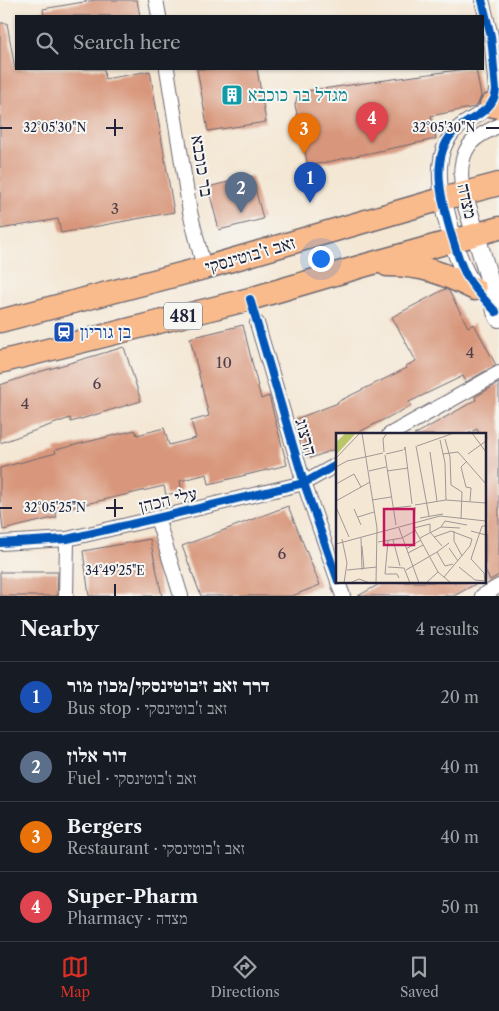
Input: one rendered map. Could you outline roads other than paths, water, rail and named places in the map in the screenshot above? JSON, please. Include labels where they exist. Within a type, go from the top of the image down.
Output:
[{"type":"main road","name":"זאב ז'בוטינסקי","points":[[0,321],[204,268],[499,184]]},
{"type":"main road","name":"481","points":[[0,362],[250,299],[499,228]]},
{"type":"main road","points":[[366,265],[403,265],[427,268],[475,289]]},
{"type":"street","points":[[156,0],[159,15]]},
{"type":"street","points":[[482,0],[491,36],[496,112]]},
{"type":"street","name":"בר כוכבא","points":[[167,70],[190,212],[204,268]]},
{"type":"street","name":"מצדה","points":[[452,196],[460,179],[464,156],[470,144],[480,135],[496,112]]},
{"type":"street","name":"מצדה","points":[[496,112],[480,114],[462,124],[451,135],[444,148],[440,164],[440,183],[452,196],[475,234],[498,315]]},
{"type":"street","points":[[452,196],[453,240],[461,265],[475,289],[498,315]]},
{"type":"street","name":"הרצוג","points":[[257,323],[304,483],[336,576]]},
{"type":"street","points":[[393,433],[499,373]]},
{"type":"street","name":"עלי הכהן","points":[[0,543],[67,539],[304,483],[336,465]]},
{"type":"street","points":[[157,518],[181,596]]},
{"type":"street","points":[[66,596],[67,539]]},
{"type":"street","name":"הרצוג","points":[[339,584],[343,596]]},
{"type":"street","points":[[482,596],[499,586]]},
{"type":"place","name":"מגדל בר כוכבא","points":[[232,95]]},
{"type":"place","name":"Super-Pharm","points":[[372,143]]},
{"type":"place","name":"Bergers","points":[[304,154]]},
{"type":"place","name":"דרך זאב ז׳בוטינסקי/מכון מור","points":[[310,203]]},
{"type":"place","name":"דור אלון","points":[[241,213]]},
{"type":"place","name":"בן גוריון","points":[[64,332]]}]
